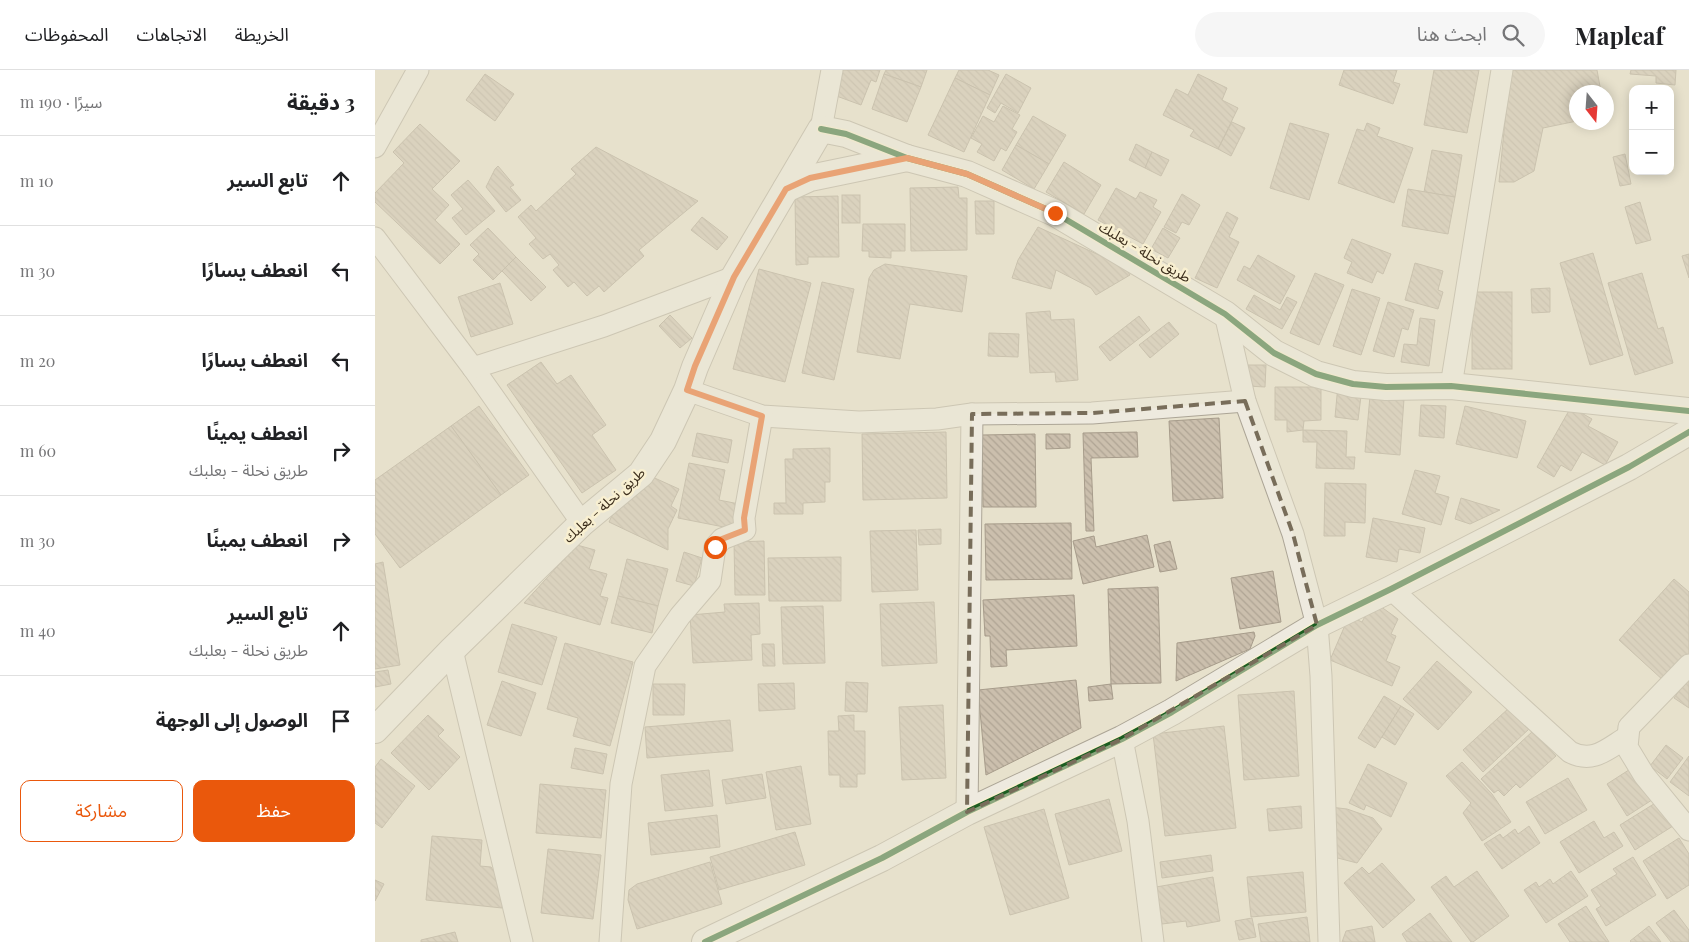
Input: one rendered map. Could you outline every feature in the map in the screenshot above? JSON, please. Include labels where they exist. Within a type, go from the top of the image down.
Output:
[{"type":"street","points":[[375,147],[418,70]]},
{"type":"street","points":[[821,129],[832,70]]},
{"type":"street","points":[[1451,386],[1502,70]]},
{"type":"street","name":"طريق نحلة - بعلبك","points":[[375,730],[582,523],[641,474],[663,441],[687,390],[695,366],[734,277],[821,129],[846,134],[907,158],[967,174],[1055,213],[1225,314],[1274,353],[1316,374],[1353,384],[1386,387],[1451,386],[1689,411]]},
{"type":"street","points":[[786,189],[810,178],[907,158]]},
{"type":"street","points":[[375,238],[473,368],[582,523]]},
{"type":"street","points":[[473,368],[604,326],[734,277]]},
{"type":"street","points":[[1225,314],[1245,402],[1293,534],[1317,625],[1321,676],[1329,942]]},
{"type":"street","points":[[687,390],[762,416],[859,422],[937,419],[972,414],[1092,413],[1245,402]]},
{"type":"street","points":[[967,812],[972,414]]},
{"type":"street","points":[[609,942],[621,784],[645,666],[680,616],[710,581],[715,547],[722,539],[745,530],[744,518],[762,416]]},
{"type":"street","points":[[705,942],[882,858],[967,812],[1122,739],[1172,712],[1317,625],[1629,468],[1689,432]]},
{"type":"street","points":[[1391,589],[1570,752],[1580,757],[1594,756],[1627,737]]},
{"type":"street","points":[[453,650],[523,942]]},
{"type":"street","points":[[1689,665],[1629,727],[1627,737],[1627,747],[1645,775],[1689,830]]},
{"type":"street","points":[[1122,739],[1138,821],[1153,942]]},
{"type":"highlighted area","points":[[1245,401],[1293,534],[1317,625],[1122,739],[967,812],[972,414],[1092,413]]},
{"type":"building","points":[[839,70],[880,70],[876,82],[871,80],[861,105],[831,94]]},
{"type":"building","points":[[886,70],[927,70],[921,87],[884,74]]},
{"type":"building","points":[[959,70],[988,70],[999,75],[990,95],[955,78]]},
{"type":"building","points":[[1344,70],[1397,70],[1393,82],[1400,84],[1393,104],[1339,85]]},
{"type":"building","points":[[1434,70],[1479,70],[1467,133],[1424,125]]},
{"type":"building","points":[[1510,70],[1597,70],[1600,85],[1569,85],[1569,123],[1543,128],[1534,171],[1514,182],[1499,182]]},
{"type":"building","points":[[1631,70],[1676,70],[1675,85],[1656,83],[1656,76],[1630,74]]},
{"type":"building","points":[[485,74],[514,94],[495,121],[466,100]]},
{"type":"building","points":[[884,74],[921,87],[907,122],[872,109]]},
{"type":"building","points":[[1006,74],[1031,88],[1018,113],[1001,103],[995,113],[987,108]]},
{"type":"building","points":[[1198,74],[1227,88],[1222,100],[1238,108],[1218,149],[1190,136],[1194,130],[1163,115],[1176,89],[1188,95]]},
{"type":"building","points":[[955,78],[990,95],[964,152],[928,135]]},
{"type":"building","points":[[1003,106],[1020,115],[1012,129],[1017,132],[1006,151],[1001,148],[994,161],[977,152],[982,144],[971,138],[983,116],[994,122]]},
{"type":"building","points":[[1033,116],[1066,135],[1049,164],[1016,145]]},
{"type":"building","points":[[1232,122],[1245,128],[1231,156],[1218,149]]},
{"type":"building","points":[[1290,123],[1329,134],[1309,200],[1270,188]]},
{"type":"building","points":[[1367,123],[1380,128],[1377,136],[1413,148],[1394,203],[1338,183],[1357,129],[1364,131]]},
{"type":"building","points":[[420,124],[460,161],[432,189],[449,205],[435,220],[460,244],[440,264],[375,202],[375,193],[404,163],[393,152]]},
{"type":"building","points":[[1136,144],[1152,152],[1145,168],[1129,160]]},
{"type":"building","points":[[1016,145],[1049,164],[1034,189],[1002,170]]},
{"type":"building","points":[[596,147],[698,201],[639,250],[644,256],[604,292],[599,286],[587,296],[574,282],[568,287],[553,270],[559,265],[550,254],[543,259],[529,244],[536,238],[518,217],[531,205],[536,211],[576,174],[571,169]]},
{"type":"building","points":[[1432,150],[1462,155],[1455,197],[1424,192]]},
{"type":"building","points":[[1152,152],[1169,160],[1161,176],[1145,168]]},
{"type":"building","points":[[1625,154],[1631,184],[1620,186],[1613,157]]},
{"type":"building","points":[[1064,162],[1101,185],[1084,214],[1046,192]]},
{"type":"building","points":[[498,166],[514,185],[510,187],[521,200],[506,212],[486,187]]},
{"type":"building","points":[[468,180],[495,211],[466,235],[452,218],[463,209],[451,195]]},
{"type":"building","points":[[958,187],[959,198],[967,198],[967,250],[911,251],[910,188]]},
{"type":"building","points":[[1116,188],[1136,199],[1140,192],[1157,200],[1153,207],[1161,212],[1143,244],[1098,220]]},
{"type":"building","points":[[1408,189],[1455,197],[1448,234],[1402,226]]},
{"type":"building","points":[[1182,194],[1200,205],[1189,225],[1182,222],[1176,233],[1164,227]]},
{"type":"building","points":[[842,195],[860,195],[860,223],[842,223]]},
{"type":"building","points":[[838,196],[839,257],[808,257],[808,264],[796,265],[795,197]]},
{"type":"building","points":[[975,201],[994,201],[994,234],[976,234]]},
{"type":"building","points":[[1640,202],[1651,240],[1636,244],[1625,207]]},
{"type":"building","points":[[1227,212],[1238,218],[1229,237],[1239,242],[1217,288],[1195,278]]},
{"type":"building","points":[[702,217],[728,237],[717,250],[691,230]]},
{"type":"building","points":[[863,224],[905,224],[905,251],[891,251],[891,258],[869,257],[869,251],[862,251]]},
{"type":"building","points":[[1038,227],[1125,267],[1130,275],[1096,295],[1091,288],[1056,270],[1051,289],[1012,278],[1018,260]]},
{"type":"building","points":[[488,228],[516,257],[493,280],[473,260],[479,254],[470,245]]},
{"type":"building","points":[[1163,228],[1180,238],[1168,258],[1151,249]]},
{"type":"building","points":[[1352,239],[1391,254],[1383,274],[1377,271],[1372,283],[1347,273],[1352,262],[1344,258]]},
{"type":"building","points":[[1593,253],[1623,355],[1590,365],[1560,263]]},
{"type":"building","points":[[1689,254],[1689,278],[1682,256]]},
{"type":"building","points":[[1258,255],[1295,276],[1280,304],[1237,280],[1244,266],[1250,269]]},
{"type":"building","points":[[516,257],[546,287],[531,301],[502,271]]},
{"type":"building","points":[[1415,263],[1443,271],[1438,290],[1443,292],[1438,309],[1405,300]]},
{"type":"building","points":[[885,264],[967,276],[962,312],[910,304],[900,359],[857,352],[869,278],[874,270]]},
{"type":"building","points":[[759,269],[811,283],[785,382],[733,369]]},
{"type":"building","points":[[1315,273],[1344,285],[1319,345],[1290,333]]},
{"type":"building","points":[[1642,273],[1658,329],[1663,327],[1673,363],[1635,375],[1608,283]]},
{"type":"building","points":[[822,282],[854,289],[834,380],[802,373]]},
{"type":"building","points":[[500,283],[513,324],[471,337],[458,297]]},
{"type":"building","points":[[1550,288],[1550,312],[1532,313],[1531,289]]},
{"type":"building","points":[[1352,289],[1380,298],[1361,355],[1333,346]]},
{"type":"building","points":[[1472,292],[1512,292],[1512,369],[1472,369]]},
{"type":"building","points":[[1254,295],[1280,310],[1287,297],[1297,302],[1282,329],[1246,309]]},
{"type":"building","points":[[1388,302],[1414,310],[1408,330],[1402,328],[1394,357],[1373,351]]},
{"type":"building","points":[[1050,311],[1051,320],[1074,319],[1078,380],[1056,382],[1055,372],[1030,373],[1026,313]]},
{"type":"building","points":[[670,315],[692,338],[680,348],[659,326]]},
{"type":"building","points":[[1139,316],[1150,330],[1110,361],[1099,347]]},
{"type":"building","points":[[1420,318],[1435,320],[1429,366],[1401,362],[1404,344],[1417,345]]},
{"type":"building","points":[[1169,322],[1179,334],[1150,358],[1139,345]]},
{"type":"building","points":[[989,333],[1019,334],[1018,357],[988,356]]},
{"type":"building","points":[[541,362],[557,384],[571,375],[606,425],[592,435],[616,470],[582,493],[507,385]]},
{"type":"building","points":[[1248,365],[1266,365],[1265,387],[1247,386]]},
{"type":"building","points":[[1338,385],[1362,388],[1358,420],[1335,417]]},
{"type":"building","points":[[1275,387],[1321,387],[1321,420],[1304,421],[1303,430],[1287,432],[1287,420],[1275,420]]},
{"type":"building","points":[[1370,396],[1404,399],[1400,455],[1365,452]]},
{"type":"building","points":[[1421,405],[1446,406],[1444,438],[1419,436]]},
{"type":"building","points":[[479,406],[529,475],[501,495],[451,426]]},
{"type":"building","points":[[1465,406],[1526,421],[1517,458],[1456,444]]},
{"type":"building","points":[[1571,407],[1592,419],[1588,426],[1618,442],[1605,465],[1582,452],[1571,471],[1561,465],[1554,477],[1537,467]]},
{"type":"building","points":[[1219,418],[1223,498],[1173,501],[1169,421]]},
{"type":"building","points":[[451,426],[501,495],[400,568],[375,534],[375,480]]},
{"type":"building","points":[[1303,430],[1347,431],[1346,457],[1355,457],[1354,469],[1316,468],[1317,442],[1303,442]]},
{"type":"building","points":[[946,432],[947,498],[863,500],[862,434]]},
{"type":"building","points":[[1137,432],[1138,457],[1091,458],[1094,531],[1086,531],[1083,433]]},
{"type":"building","points":[[697,433],[732,440],[728,463],[692,456]]},
{"type":"building","points":[[1035,434],[1036,507],[983,507],[982,435]]},
{"type":"building","points":[[1046,434],[1070,434],[1070,448],[1046,449]]},
{"type":"building","points":[[830,448],[830,482],[825,482],[825,502],[803,503],[803,514],[774,514],[774,503],[786,503],[785,459],[793,459],[793,449]]},
{"type":"building","points":[[689,463],[725,470],[719,500],[739,504],[734,529],[678,518]]},
{"type":"building","points":[[1415,470],[1440,476],[1435,493],[1449,497],[1441,525],[1402,514]]},
{"type":"building","points":[[648,475],[679,489],[671,506],[677,510],[668,529],[668,550],[609,522],[617,505]]},
{"type":"building","points":[[1325,483],[1366,484],[1365,523],[1345,522],[1345,536],[1324,536]]},
{"type":"building","points":[[1461,498],[1500,510],[1470,524],[1455,519]]},
{"type":"building","points":[[1373,518],[1425,528],[1420,553],[1399,549],[1397,562],[1366,557]]},
{"type":"building","points":[[1071,523],[1072,579],[986,580],[985,524]]},
{"type":"building","points":[[941,529],[941,544],[919,545],[918,530]]},
{"type":"building","points":[[916,530],[918,590],[872,592],[870,531]]},
{"type":"building","points":[[1147,535],[1154,567],[1083,584],[1073,541],[1094,536],[1096,547]]},
{"type":"building","points":[[764,541],[765,595],[735,595],[734,542]]},
{"type":"building","points":[[1170,541],[1177,569],[1160,572],[1154,545]]},
{"type":"building","points":[[577,545],[595,550],[589,569],[607,574],[600,596],[608,598],[600,625],[524,603]]},
{"type":"building","points":[[684,552],[702,558],[694,586],[676,581]]},
{"type":"building","points":[[841,557],[841,601],[769,601],[768,558]]},
{"type":"building","points":[[627,559],[668,569],[658,606],[618,596]]},
{"type":"building","points":[[383,562],[400,665],[375,669],[375,564]]},
{"type":"building","points":[[1273,571],[1281,622],[1240,629],[1231,578]]},
{"type":"building","points":[[1674,579],[1689,592],[1689,654],[1664,681],[1619,640]]},
{"type":"building","points":[[1158,587],[1161,683],[1111,684],[1108,589]]},
{"type":"building","points":[[1074,595],[1077,646],[1006,650],[1007,666],[991,667],[990,636],[985,636],[983,600]]},
{"type":"building","points":[[618,596],[658,606],[652,633],[611,623]]},
{"type":"building","points":[[1373,601],[1398,619],[1391,634],[1396,636],[1386,661],[1400,667],[1392,686],[1330,660],[1349,616],[1362,622]]},
{"type":"building","points":[[934,602],[937,663],[882,666],[880,604]]},
{"type":"building","points":[[759,603],[760,634],[751,635],[752,660],[693,663],[690,615],[725,612],[724,604]]},
{"type":"building","points":[[823,606],[825,663],[783,664],[781,607]]},
{"type":"building","points":[[512,624],[557,637],[542,685],[498,672]]},
{"type":"building","points":[[1254,632],[1255,636],[1250,649],[1176,681],[1177,643]]},
{"type":"building","points":[[565,643],[633,662],[610,746],[573,736],[578,718],[547,709]]},
{"type":"building","points":[[762,644],[774,644],[775,666],[763,666]]},
{"type":"building","points":[[1437,661],[1472,692],[1438,730],[1403,699]]},
{"type":"building","points":[[388,670],[391,684],[375,687],[375,672]]},
{"type":"building","points":[[1689,677],[1689,708],[1674,698]]},
{"type":"building","points":[[1076,680],[1081,728],[986,775],[978,690]]},
{"type":"building","points":[[502,681],[536,693],[521,736],[487,725]]},
{"type":"building","points":[[846,682],[868,683],[867,712],[845,711]]},
{"type":"building","points":[[794,683],[795,709],[759,711],[758,684]]},
{"type":"building","points":[[653,684],[685,684],[684,715],[653,715]]},
{"type":"building","points":[[1111,684],[1113,699],[1089,701],[1088,687]]},
{"type":"building","points":[[1294,691],[1299,776],[1244,780],[1238,695]]},
{"type":"building","points":[[1384,696],[1401,706],[1375,748],[1358,738]]},
{"type":"building","points":[[943,705],[946,778],[902,780],[899,707]]},
{"type":"building","points":[[1401,706],[1414,714],[1395,745],[1382,737]]},
{"type":"building","points":[[1509,708],[1529,729],[1483,772],[1463,750]]},
{"type":"building","points":[[428,715],[444,730],[438,736],[460,757],[429,790],[391,753]]},
{"type":"building","points":[[854,715],[854,731],[865,731],[865,774],[857,774],[857,787],[840,787],[840,775],[829,775],[828,731],[839,731],[838,716]]},
{"type":"building","points":[[730,720],[733,751],[647,758],[645,727]]},
{"type":"building","points":[[1224,726],[1236,828],[1165,836],[1153,734]]},
{"type":"building","points":[[1533,731],[1556,756],[1520,788],[1516,784],[1504,796],[1498,790],[1494,793],[1481,779]]},
{"type":"building","points":[[1666,745],[1683,758],[1667,779],[1650,766]]},
{"type":"building","points":[[575,748],[607,754],[603,774],[571,768]]},
{"type":"building","points":[[1689,756],[1689,796],[1670,782]]},
{"type":"building","points":[[381,759],[415,786],[382,828],[375,823],[375,767]]},
{"type":"building","points":[[1462,762],[1492,794],[1511,822],[1482,841],[1463,813],[1471,803],[1446,776]]},
{"type":"building","points":[[1368,764],[1407,783],[1391,817],[1366,805],[1364,810],[1349,803]]},
{"type":"building","points":[[801,766],[811,824],[776,830],[766,772]]},
{"type":"building","points":[[1635,766],[1655,798],[1627,816],[1607,784]]},
{"type":"building","points":[[709,770],[713,806],[665,811],[661,775]]},
{"type":"building","points":[[762,774],[766,798],[726,804],[722,780]]},
{"type":"building","points":[[1568,778],[1587,810],[1545,834],[1526,802]]},
{"type":"building","points":[[540,784],[606,790],[601,838],[536,833]]},
{"type":"building","points":[[1109,799],[1122,851],[1069,865],[1055,814]]},
{"type":"building","points":[[1657,802],[1673,826],[1635,850],[1620,825]]},
{"type":"building","points":[[1301,806],[1302,828],[1269,831],[1267,809]]},
{"type":"building","points":[[1330,807],[1347,809],[1373,818],[1382,829],[1357,863],[1330,856]]},
{"type":"building","points":[[1044,809],[1069,898],[1010,915],[984,827]]},
{"type":"building","points":[[717,815],[720,847],[651,855],[648,823]]},
{"type":"building","points":[[1594,821],[1604,838],[1614,832],[1623,846],[1579,873],[1560,842]]},
{"type":"building","points":[[1529,826],[1540,843],[1502,869],[1484,844],[1500,834],[1503,838],[1515,829],[1518,834]]},
{"type":"building","points":[[795,832],[805,865],[719,890],[710,857]]},
{"type":"building","points":[[432,836],[482,840],[480,866],[491,867],[501,882],[504,893],[502,908],[426,900]]},
{"type":"building","points":[[1679,838],[1689,854],[1689,885],[1667,899],[1643,861]]},
{"type":"building","points":[[548,849],[601,855],[593,919],[541,913]]},
{"type":"building","points":[[1211,855],[1213,871],[1162,878],[1160,862]]},
{"type":"building","points":[[1633,857],[1656,895],[1606,926],[1596,909],[1601,906],[1591,890],[1617,874],[1613,869]]},
{"type":"building","points":[[710,862],[722,904],[637,929],[628,900],[629,890],[637,884]]},
{"type":"building","points":[[1382,863],[1415,900],[1383,928],[1344,883],[1362,867],[1369,874]]},
{"type":"building","points":[[1477,871],[1509,916],[1471,942],[1431,887],[1446,876],[1454,887]]},
{"type":"building","points":[[1571,871],[1588,896],[1546,923],[1524,890],[1536,882],[1539,887],[1550,879],[1553,884]]},
{"type":"building","points":[[1303,872],[1306,912],[1251,917],[1247,877]]},
{"type":"building","points":[[1213,877],[1220,921],[1187,927],[1186,921],[1162,924],[1156,887]]},
{"type":"building","points":[[375,880],[384,884],[375,901]]},
{"type":"building","points":[[1586,906],[1609,942],[1570,942],[1558,924]]},
{"type":"building","points":[[1674,910],[1689,930],[1689,942],[1671,942],[1656,923]]},
{"type":"building","points":[[1430,913],[1452,942],[1407,942],[1402,934]]},
{"type":"building","points":[[1307,917],[1310,942],[1261,942],[1258,924]]},
{"type":"building","points":[[1252,918],[1256,937],[1239,940],[1235,921]]},
{"type":"building","points":[[1372,926],[1375,942],[1342,942],[1346,931]]},
{"type":"building","points":[[1649,926],[1661,942],[1630,941]]},
{"type":"building","points":[[455,932],[458,942],[421,942],[421,940]]},
{"type":"cycle path","points":[[821,129],[846,134],[907,158],[967,174],[1055,213],[1225,314],[1274,353],[1316,374],[1353,384],[1386,387],[1451,386],[1689,411]]},
{"type":"cycle path","points":[[705,942],[882,858],[967,812],[1122,739],[1172,712],[1317,625],[1629,467],[1689,432]]},
{"type":"route","points":[[715,547],[722,539],[745,530],[744,518],[762,416],[687,390],[695,366],[734,277],[786,189],[810,178],[907,158],[967,174],[1055,213]]}]
